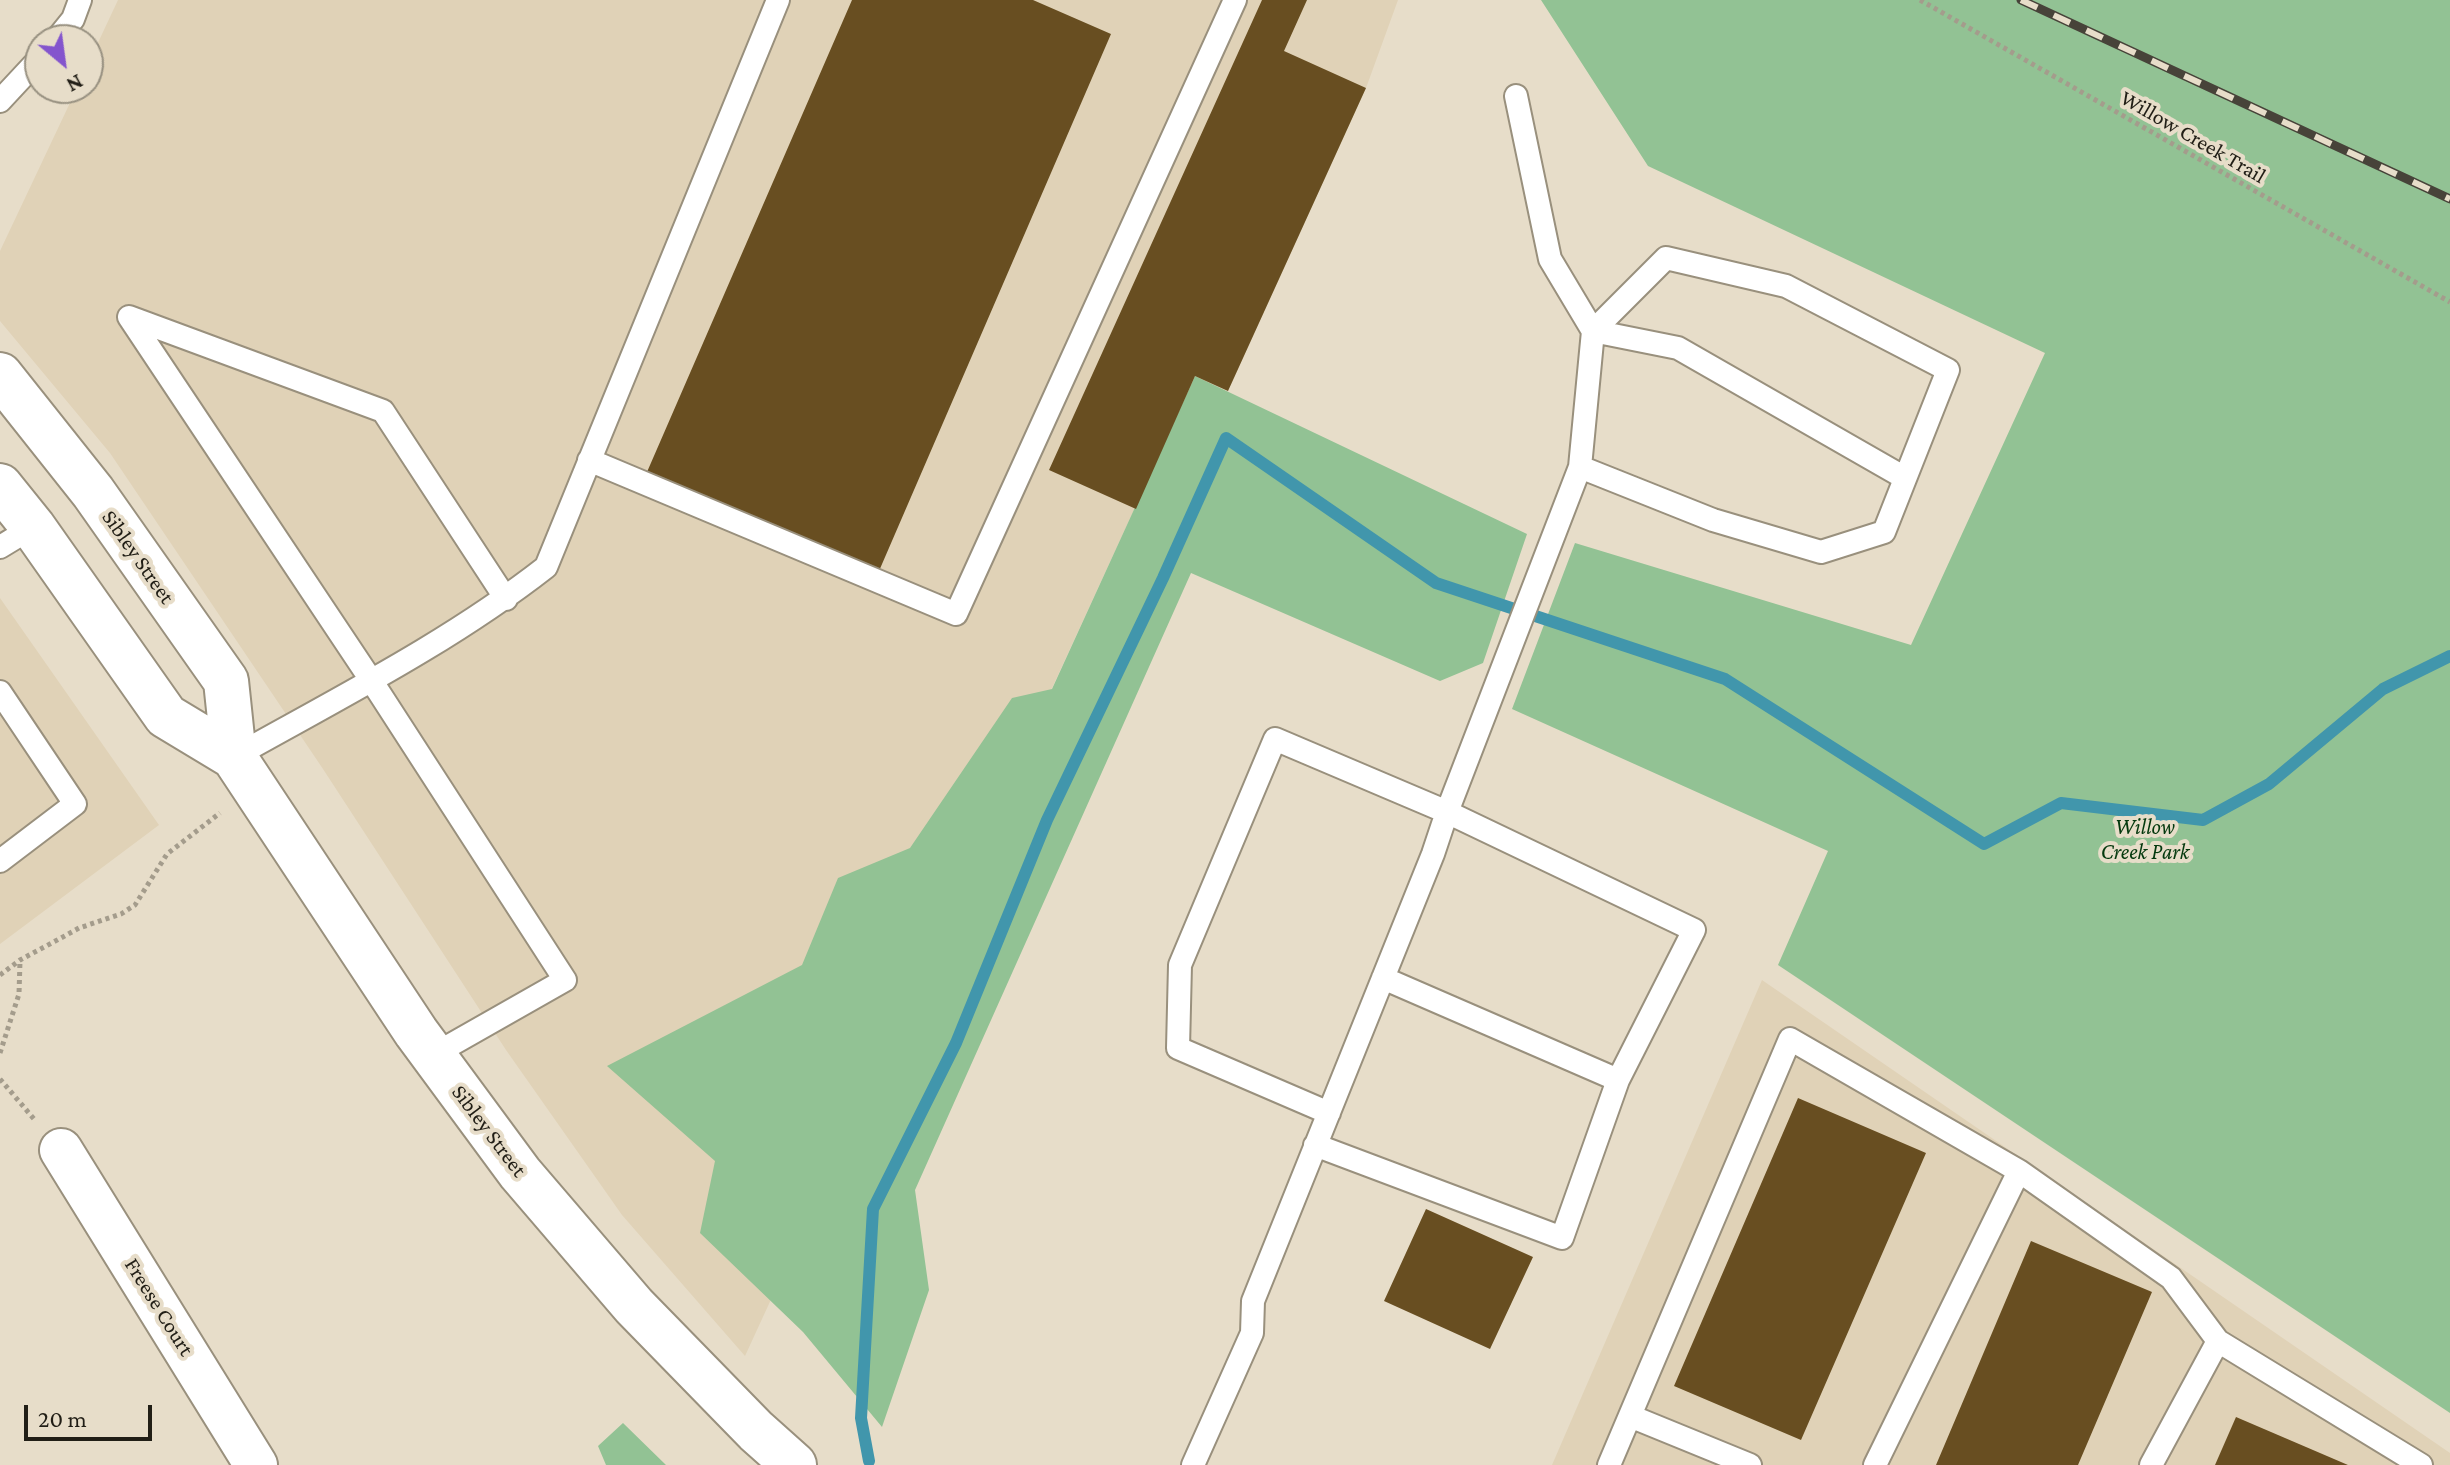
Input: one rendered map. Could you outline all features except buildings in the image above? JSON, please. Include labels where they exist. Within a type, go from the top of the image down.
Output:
[{"type":"street","name":"Sibley Street","points":[[0,375],[93,492],[226,681],[244,773]]},
{"type":"street","name":"Sibley Street","points":[[0,486],[16,537],[166,716],[244,773],[433,1055],[520,1173],[634,1306],[756,1431],[794,1465]]},
{"type":"street","name":"Freese Court","points":[[61,1150],[256,1465]]},
{"type":"lane","points":[[69,24],[80,0]]},
{"type":"lane","points":[[244,773],[371,680],[506,599],[546,567],[778,0]]},
{"type":"lane","points":[[589,460],[956,614],[1235,0]]},
{"type":"lane","points":[[0,101],[24,75]]},
{"type":"lane","points":[[1193,1465],[1252,1333],[1253,1301],[1383,978],[1580,467],[1593,331],[1550,259],[1516,96]]},
{"type":"lane","points":[[1580,467],[1713,520],[1821,552],[1884,532],[1948,370],[1786,286],[1666,258],[1593,331]]},
{"type":"lane","points":[[433,1055],[565,980],[371,680],[129,317],[383,411],[506,599]]},
{"type":"lane","points":[[1593,331],[1678,348],[1905,478]]},
{"type":"lane","points":[[0,692],[75,804],[0,861]]},
{"type":"lane","points":[[1315,1145],[1562,1238],[1618,1080],[1694,930],[1447,812],[1275,739],[1180,965],[1178,1048],[1329,1113]]},
{"type":"lane","points":[[1383,978],[1618,1080]]},
{"type":"lane","points":[[1609,1465],[1790,1039],[2019,1171],[2171,1278],[2218,1341],[2421,1465]]},
{"type":"lane","points":[[1875,1465],[2019,1171]]},
{"type":"lane","points":[[2151,1465],[2218,1341]]},
{"type":"lane","points":[[1630,1416],[1750,1465]]},
{"type":"path","name":"Willow Creek Trail","points":[[1920,0],[2450,302]]},
{"type":"path","points":[[0,975],[20,960],[79,928],[121,914],[135,905],[167,854],[244,773]]},
{"type":"path","points":[[0,1053],[19,994],[20,960]]},
{"type":"path","points":[[0,1079],[61,1150]]},
{"type":"shaded area","points":[[118,0],[1398,0],[1366,88],[1228,391],[1195,377],[745,1356],[622,1215],[506,1050],[323,769],[110,453],[0,321],[0,251],[69,104],[104,104],[104,30]]},
{"type":"shaded area","points":[[0,598],[159,825],[0,944]]},
{"type":"shaded area","points":[[1762,980],[2450,1453],[2450,1465],[1552,1465]]},
{"type":"green space","name":"Willow Creek Park","points":[[1541,0],[2450,0],[2450,1413],[1778,965],[1828,851],[1512,709],[1575,543],[1911,645],[2045,353],[1648,166]]},
{"type":"green space","points":[[1195,376],[1527,534],[1483,663],[1440,681],[1191,573],[915,1190],[929,1290],[882,1427],[803,1332],[700,1233],[715,1161],[607,1066],[802,965],[838,878],[910,848],[1012,698],[1052,689]]},
{"type":"green space","points":[[623,1423],[666,1465],[606,1465],[598,1446]]},
{"type":"waterway","points":[[869,1461],[861,1418],[873,1209],[956,1043],[1047,820],[1226,438],[1436,583],[1725,679],[1984,844],[2061,803],[2203,820],[2269,784],[2383,689],[2450,656]]},
{"type":"railway","points":[[2021,0],[2450,199]]}]
